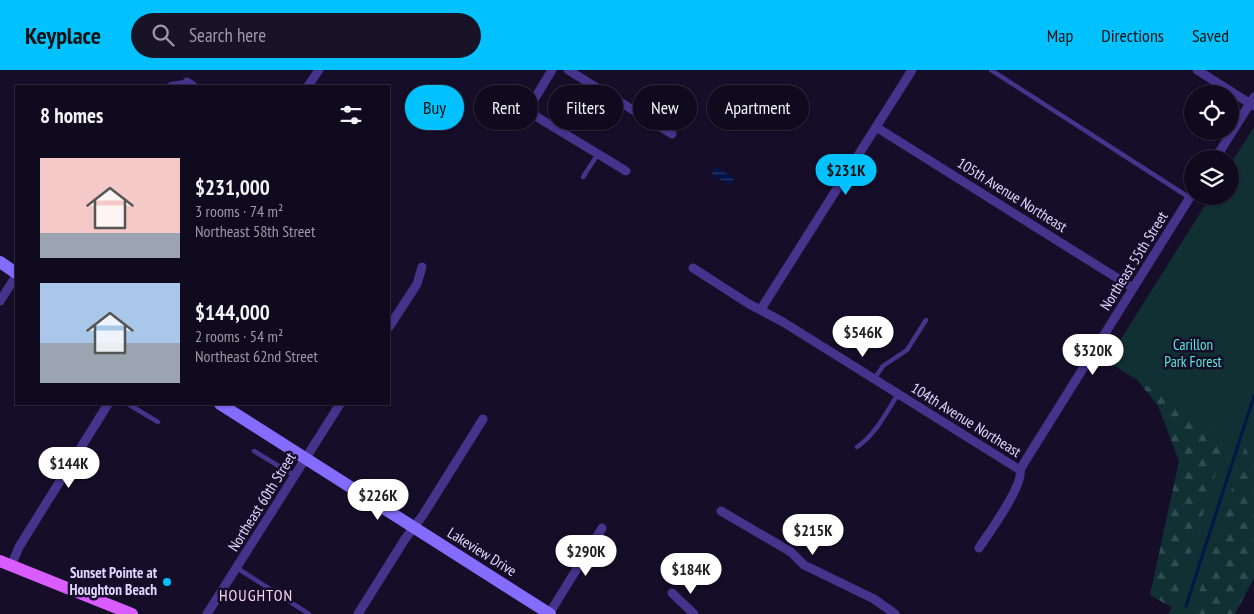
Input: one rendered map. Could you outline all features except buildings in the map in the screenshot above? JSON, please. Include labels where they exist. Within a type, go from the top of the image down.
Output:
[{"type":"main road","points":[[6,564],[132,614]]},
{"type":"street","points":[[309,85],[319,70]]},
{"type":"street","points":[[552,70],[532,104],[530,111],[536,117],[626,171]]},
{"type":"street","points":[[568,70],[672,134]]},
{"type":"street","points":[[761,309],[912,70]]},
{"type":"street","points":[[1197,70],[1253,102],[1221,150]]},
{"type":"street","name":"105th Avenue Northeast","points":[[876,126],[1133,288]]},
{"type":"street","name":"Northeast 55th Street","points":[[979,548],[1018,487],[1020,470],[1185,205]]},
{"type":"street","points":[[0,262],[15,273]]},
{"type":"street","points":[[390,326],[417,284],[422,267]]},
{"type":"street","name":"104th Avenue Northeast","points":[[693,268],[1020,470]]},
{"type":"street","points":[[0,301],[15,276]]},
{"type":"street","points":[[6,564],[19,547],[107,405]]},
{"type":"street","name":"Lakeview Drive","points":[[222,405],[549,614]]},
{"type":"street","name":"Northeast 60th Street","points":[[207,614],[339,405]]},
{"type":"street","points":[[358,614],[483,419]]},
{"type":"street","points":[[721,510],[791,552],[804,565],[874,599],[896,614]]},
{"type":"street","points":[[549,614],[602,528]]},
{"type":"street","points":[[672,593],[694,614]]},
{"type":"lane","points":[[991,70],[1184,192]]},
{"type":"lane","points":[[583,177],[598,154]]},
{"type":"lane","points":[[874,379],[883,366],[907,350],[926,320]]},
{"type":"lane","points":[[856,447],[868,440],[898,394]]},
{"type":"lane","points":[[130,405],[158,422]]},
{"type":"lane","points":[[254,451],[295,476]]},
{"type":"lane","points":[[237,568],[309,614]]},
{"type":"green space","name":"Carillon Park Forest","points":[[1254,127],[1254,449],[1245,447],[1194,609],[1191,614],[1168,614],[1176,601],[1227,437],[1107,361],[1205,205],[1239,205],[1239,151]]},
{"type":"green space","name":"Carillon Park Forest","points":[[1254,143],[1254,578],[1235,614],[1184,614],[1150,595],[1179,461],[1158,406],[1119,357],[1224,205],[1239,205],[1239,176]]},
{"type":"shaded area","points":[[716,167],[734,178],[730,185],[711,174]]},
{"type":"waterway","points":[[1186,606],[1254,396]]},
{"type":"place","name":"Sunset Pointe at Houghton Beach","points":[[167,582]]},
{"type":"district","name":"HOUGHTON","points":[[256,595]]}]
